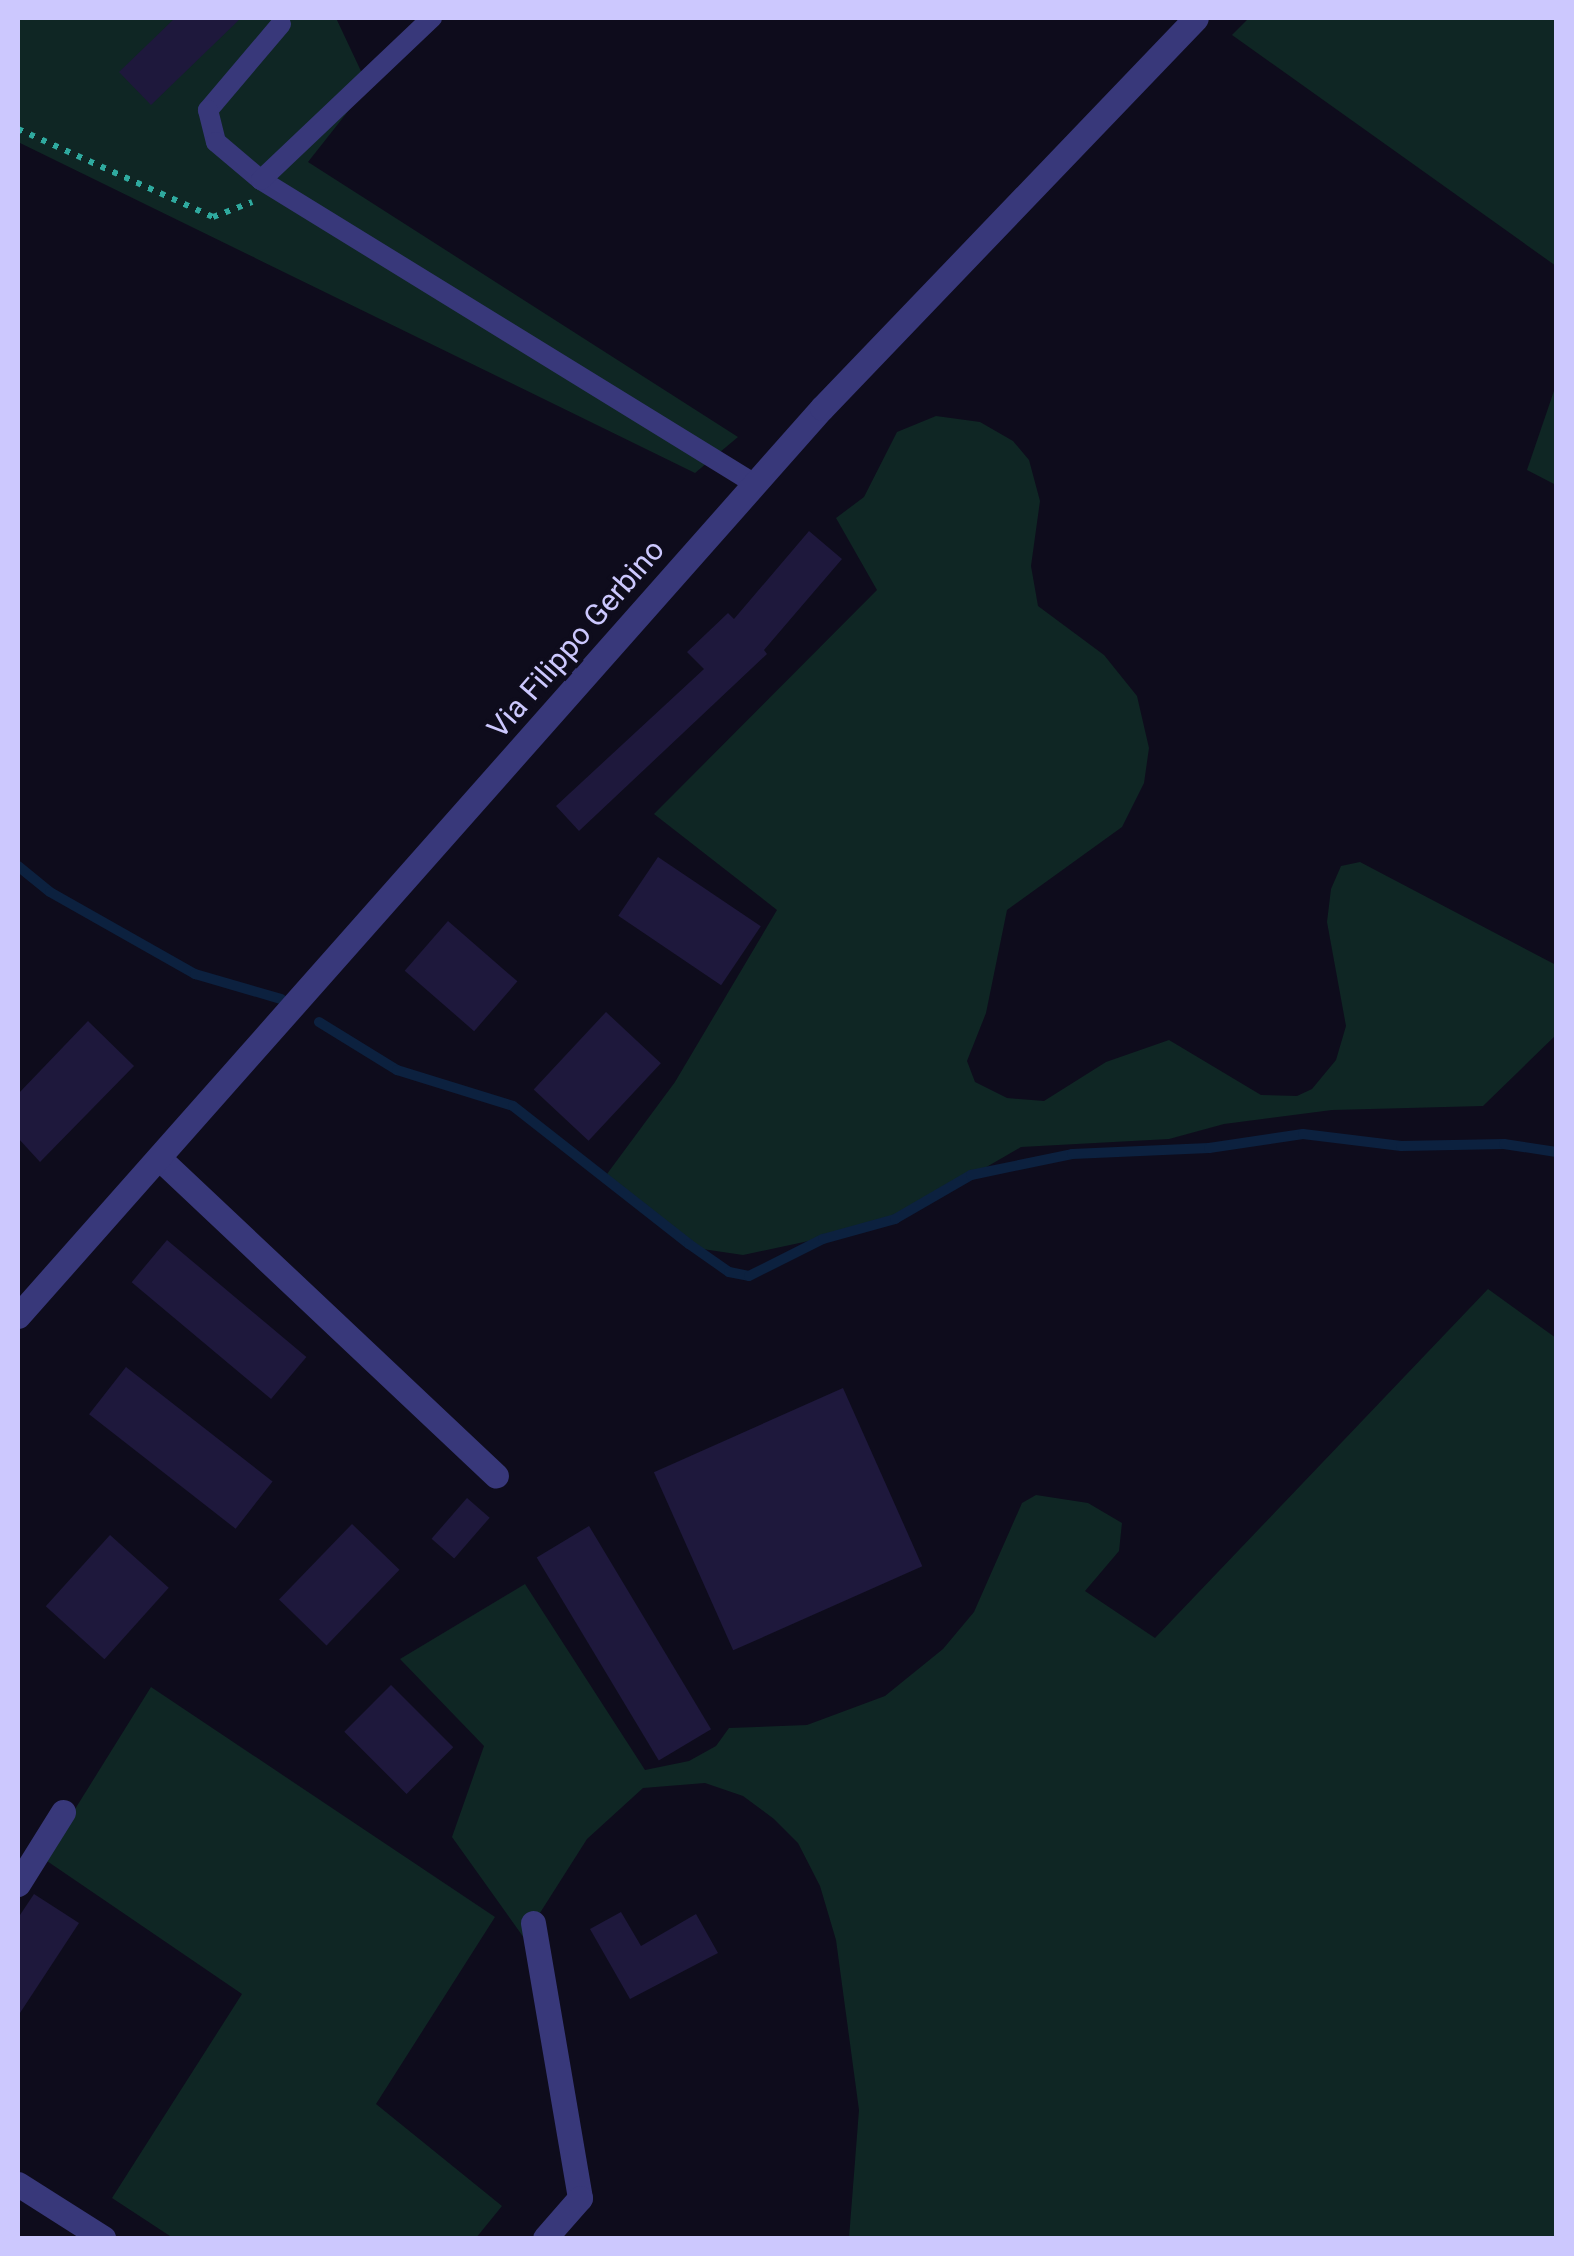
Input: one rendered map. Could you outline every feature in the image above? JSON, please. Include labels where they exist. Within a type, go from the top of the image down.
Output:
[{"type":"street","name":"Via Filippo Gerbino","points":[[18,1316],[755,484],[1196,18]]},
{"type":"street","points":[[158,1158],[496,1476]]},
{"type":"street","points":[[18,1884],[63,1812]]},
{"type":"street","points":[[534,1923],[580,2198],[545,2238]]},
{"type":"street","points":[[18,2184],[103,2238]]},
{"type":"lane","points":[[261,180],[432,18]]},
{"type":"lane","points":[[281,24],[208,110],[216,142],[261,180],[755,484]]},
{"type":"path","points":[[18,129],[213,217],[250,208],[261,180]]},
{"type":"green space","points":[[18,18],[336,18],[368,86],[308,162],[738,437],[695,473],[18,142]]},
{"type":"green space","points":[[1249,18],[1556,18],[1556,266],[1232,35]]},
{"type":"green space","points":[[1556,385],[1556,485],[1527,470]]},
{"type":"green space","points":[[936,416],[980,422],[1013,441],[1029,460],[1040,501],[1031,566],[1038,606],[1104,655],[1137,696],[1149,748],[1144,783],[1122,827],[1007,910],[986,1013],[967,1061],[975,1082],[1007,1098],[1044,1101],[1106,1062],[1169,1040],[1261,1095],[1297,1096],[1312,1089],[1336,1060],[1346,1026],[1327,922],[1331,889],[1341,866],[1360,862],[1556,965],[1556,1035],[1483,1106],[1332,1110],[1224,1124],[1169,1139],[1021,1147],[888,1224],[743,1255],[689,1247],[604,1178],[675,1082],[777,910],[654,814],[877,590],[836,518],[864,497],[897,432]]},
{"type":"green space","points":[[1488,1289],[1556,1338],[1556,2238],[849,2238],[859,2110],[836,1940],[820,1886],[798,1843],[743,1796],[705,1783],[643,1788],[587,1839],[524,1938],[452,1837],[484,1746],[400,1659],[525,1584],[645,1770],[689,1761],[716,1746],[729,1728],[807,1725],[885,1696],[943,1649],[974,1612],[1022,1503],[1036,1495],[1088,1503],[1122,1523],[1119,1551],[1085,1591],[1155,1638]]},
{"type":"green space","points":[[151,1687],[495,1917],[376,2104],[502,2206],[476,2238],[173,2238],[112,2198],[242,1994],[44,1859]]},
{"type":"building","points":[[175,18],[241,18],[151,105],[119,72]]},
{"type":"building","points":[[809,531],[842,559],[764,650],[767,654],[579,831],[556,806],[704,669],[687,652],[728,613],[734,619]]},
{"type":"building","points":[[658,857],[761,926],[721,985],[618,916]]},
{"type":"building","points":[[448,921],[517,981],[474,1031],[405,971]]},
{"type":"building","points":[[606,1012],[661,1063],[589,1141],[534,1090]]},
{"type":"building","points":[[88,1021],[134,1066],[40,1162],[18,1138],[18,1094]]},
{"type":"building","points":[[167,1240],[306,1357],[271,1399],[132,1282]]},
{"type":"building","points":[[126,1367],[273,1482],[236,1529],[89,1414]]},
{"type":"building","points":[[843,1388],[922,1566],[733,1650],[654,1472]]},
{"type":"building","points":[[467,1498],[490,1518],[454,1558],[432,1539]]},
{"type":"building","points":[[352,1524],[399,1570],[327,1645],[279,1600]]},
{"type":"building","points":[[589,1526],[711,1729],[659,1761],[537,1557]]},
{"type":"building","points":[[110,1535],[169,1588],[104,1659],[46,1606]]},
{"type":"building","points":[[391,1685],[453,1747],[407,1794],[344,1732]]},
{"type":"building","points":[[34,1894],[79,1923],[18,2016],[18,1918]]},
{"type":"building","points":[[621,1912],[641,1946],[696,1914],[718,1953],[630,1999],[590,1929]]},
{"type":"waterway","points":[[18,866],[50,892],[195,974],[281,999]]},
{"type":"waterway","points":[[319,1022],[397,1070],[513,1106],[689,1244],[729,1272],[749,1276],[823,1239],[895,1219],[971,1175],[1072,1154],[1209,1148],[1303,1134],[1401,1146],[1504,1144],[1556,1152]]}]
